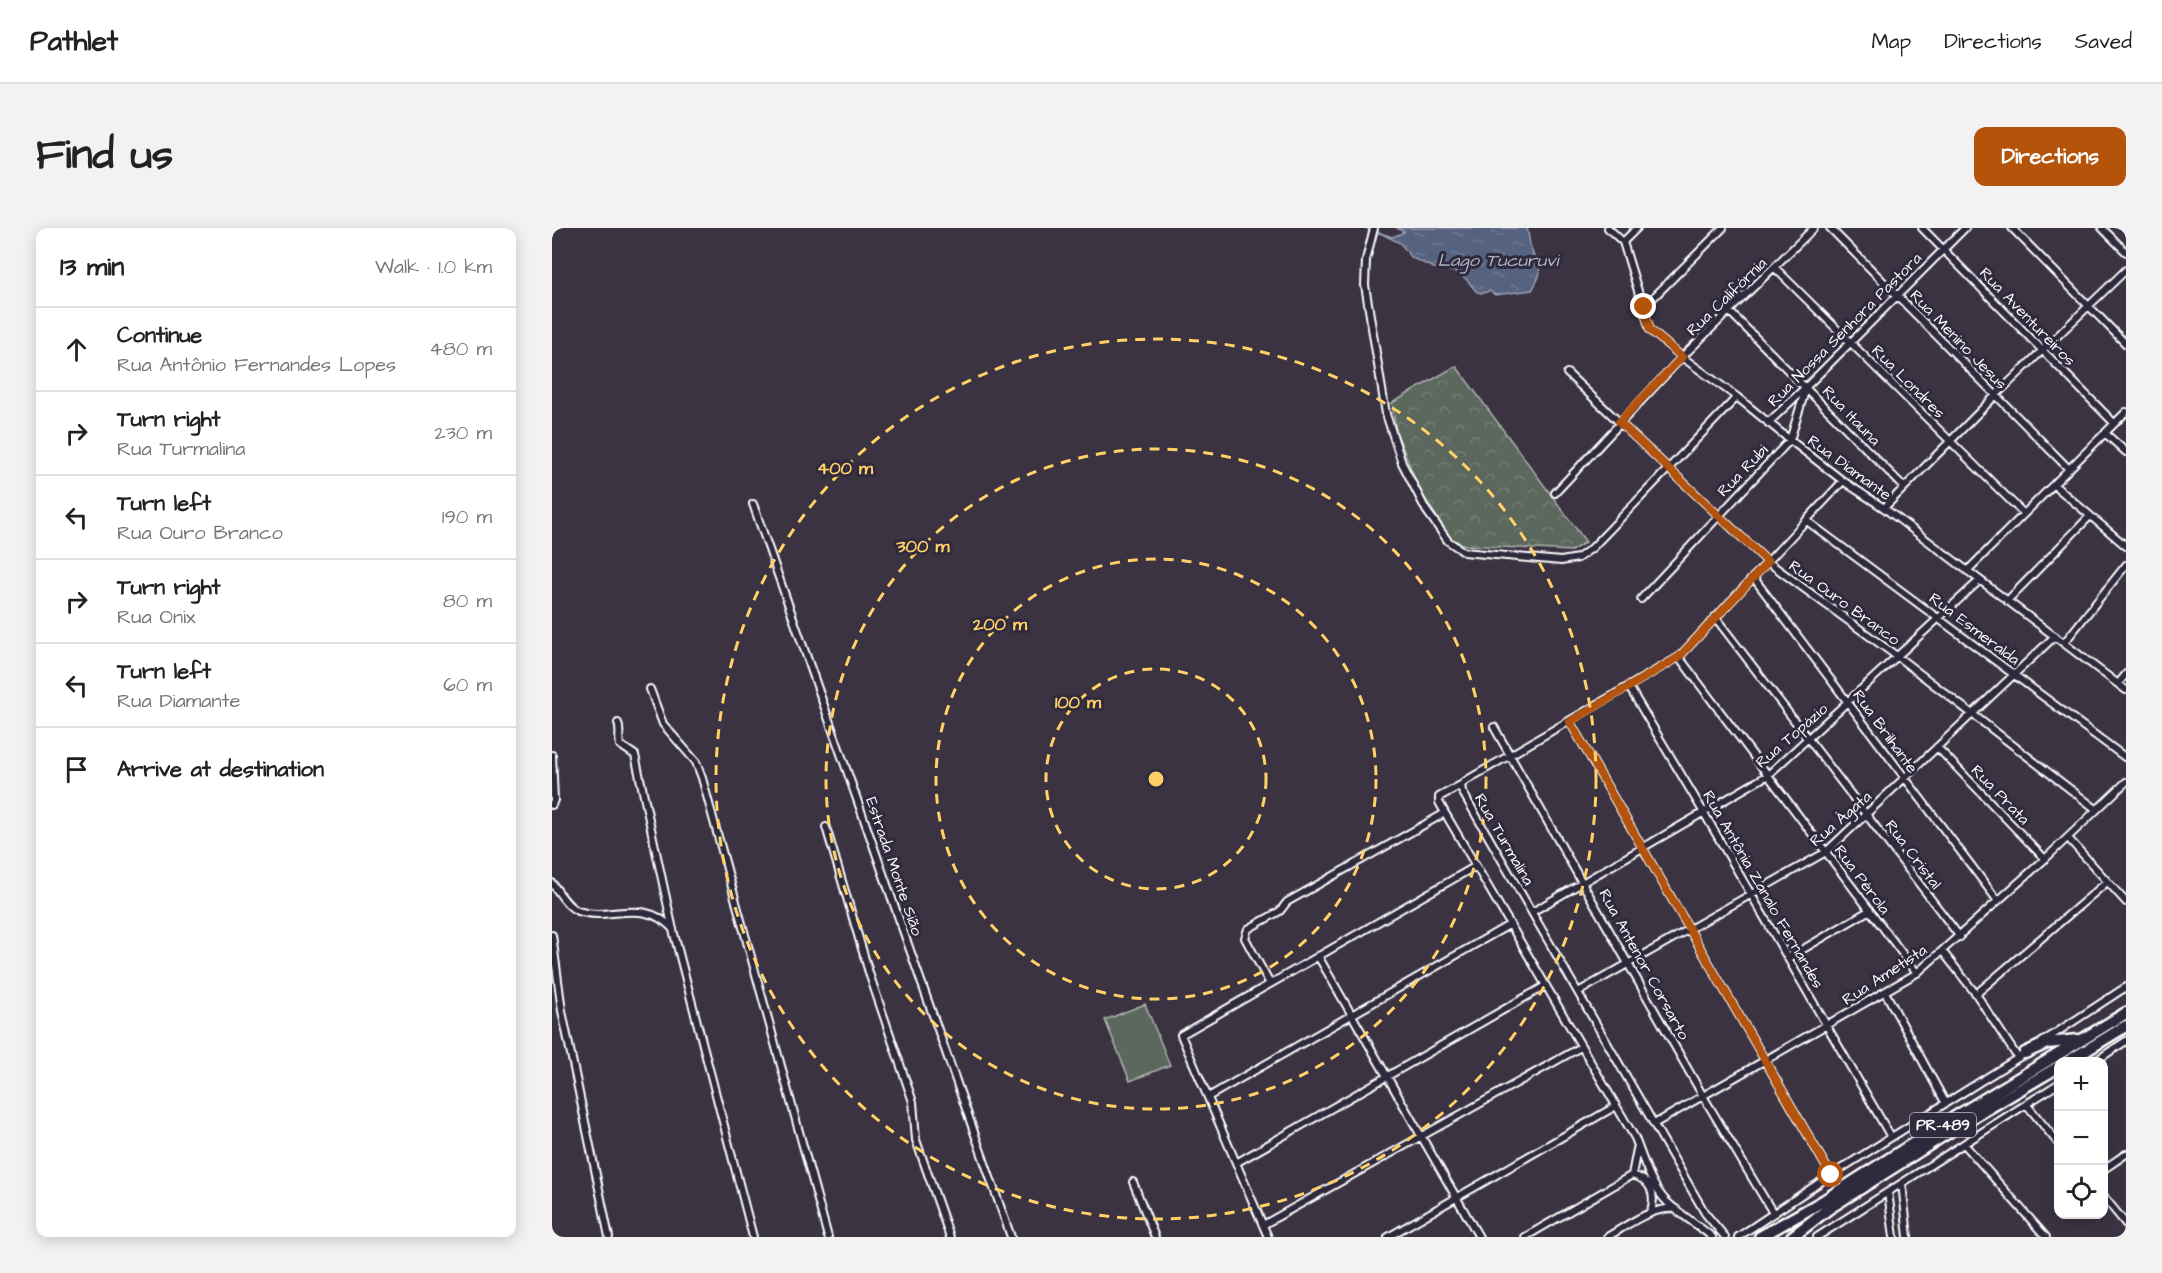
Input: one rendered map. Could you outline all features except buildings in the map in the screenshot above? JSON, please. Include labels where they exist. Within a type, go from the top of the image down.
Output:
[{"type":"main road","name":"PR-489","points":[[1760,1237],[1823,1201],[2126,1013]]},
{"type":"main road","points":[[2075,1057],[2126,1026]]},
{"type":"main road","points":[[2021,1055],[2047,1043],[2082,1040]]},
{"type":"main road","name":"PR-489","points":[[1792,1237],[1846,1197],[2054,1069]]},
{"type":"street","name":"Rua Diamante","points":[[1608,228],[1623,242],[1650,330],[1843,481],[1884,508],[2126,690]]},
{"type":"street","points":[[1623,242],[1637,228]]},
{"type":"street","points":[[1644,307],[1723,228]]},
{"type":"street","name":"Rua Califórnia","points":[[1555,493],[1682,357],[1814,228]]},
{"type":"street","name":"Rua Menino Jesus","points":[[1830,228],[2069,469]]},
{"type":"street","name":"Rua Aventureiros","points":[[1922,228],[2114,423]]},
{"type":"street","name":"Rua Nossa Senhora Pastora","points":[[1768,423],[1965,228]]},
{"type":"street","points":[[2012,228],[2126,344]]},
{"type":"street","points":[[2102,228],[2126,252]]},
{"type":"street","points":[[1374,231],[1366,260],[1365,285],[1386,414],[1402,463],[1426,510],[1448,541],[1464,552],[1561,561],[1578,558],[1592,548],[1737,398]]},
{"type":"street","name":"Rua Londres","points":[[1774,267],[2024,514]]},
{"type":"street","points":[[1884,508],[2126,270]]},
{"type":"street","name":"Rua Itauna","points":[[1730,312],[1904,487]]},
{"type":"street","name":"Rua Ouro Branco","points":[[1567,373],[1768,562],[1898,657],[2096,809]]},
{"type":"street","points":[[1790,440],[1806,387]]},
{"type":"street","points":[[1967,571],[2126,412]]},
{"type":"street","points":[[2105,433],[2126,452]]},
{"type":"street","name":"Rua Rubi","points":[[1641,599],[1790,440]]},
{"type":"street","name":"Rua Turmalina","points":[[1725,1237],[1705,1213],[1462,791],[1461,785],[1679,657],[1843,481]]},
{"type":"street","points":[[2055,485],[2126,546]]},
{"type":"street","name":"Estrada Monte Sião","points":[[753,504],[1011,1237]]},
{"type":"street","points":[[2007,601],[2090,516]]},
{"type":"street","name":"Rua Esmeralda","points":[[1807,521],[2126,758]]},
{"type":"street","points":[[2064,643],[2126,565]]},
{"type":"street","name":"Rua Brilhante","points":[[1754,578],[1998,901]]},
{"type":"street","name":"Rua Topázio","points":[[1532,912],[1768,776],[1980,580]]},
{"type":"street","name":"Rua Cristal","points":[[1715,617],[1960,936]]},
{"type":"street","name":"Rua Ágata","points":[[1578,992],[1826,852],[2055,636]]},
{"type":"street","name":"Rua Pérola","points":[[1679,657],[1917,973]]},
{"type":"street","points":[[2118,684],[2126,674]]},
{"type":"street","name":"Rua Antônia Zanalo Fernandes","points":[[1629,687],[1891,1137]]},
{"type":"street","points":[[650,689],[663,724],[696,762],[702,778],[828,1237]]},
{"type":"street","points":[[1570,722],[1831,1175]]},
{"type":"street","points":[[618,723],[621,729],[618,740],[620,745],[635,755],[673,930],[753,1237]]},
{"type":"street","name":"Rua Antenor Corsarto","points":[[1494,727],[1703,1096],[1773,1213]]},
{"type":"street","name":"Rua Prata","points":[[1937,747],[2045,859]]},
{"type":"street","points":[[552,755],[554,800],[552,805]]},
{"type":"street","name":"Rua Ametista","points":[[1654,1124],[1917,973],[2068,838],[2126,782]]},
{"type":"street","points":[[1461,785],[1439,797],[1445,813],[1616,1106],[1656,1185],[1666,1200],[1712,1237]]},
{"type":"street","points":[[1270,984],[1245,938],[1248,929],[1280,911],[1287,902],[1445,813]]},
{"type":"street","points":[[826,827],[870,976],[913,1102],[916,1140],[950,1237]]},
{"type":"street","points":[[2068,838],[2126,902]]},
{"type":"street","points":[[1268,1237],[1181,1035],[1476,866]]},
{"type":"street","points":[[1976,994],[2107,882]]},
{"type":"street","points":[[552,883],[567,903],[576,910],[591,913],[644,912],[665,921],[673,930]]},
{"type":"street","points":[[1788,958],[1870,910]]},
{"type":"street","points":[[1208,1097],[1509,925]]},
{"type":"street","points":[[552,935],[562,1011],[609,1237]]},
{"type":"street","points":[[1943,952],[2021,1055]]},
{"type":"street","points":[[1318,956],[1479,1237]]},
{"type":"street","points":[[1236,1162],[1545,986]]},
{"type":"street","points":[[1738,1237],[2126,987]]},
{"type":"street","points":[[1885,992],[1946,1102]]},
{"type":"street","points":[[2102,1057],[2126,1041]]},
{"type":"street","points":[[1263,1226],[1581,1047]]},
{"type":"street","points":[[1817,1237],[2054,1087]]},
{"type":"street","points":[[2026,1105],[2054,1138]]},
{"type":"street","points":[[1388,1237],[1616,1106]]},
{"type":"street","points":[[1964,1144],[2046,1237]]},
{"type":"street","points":[[1632,1175],[1638,1146]]},
{"type":"street","points":[[2108,1166],[2126,1154]]},
{"type":"street","points":[[1525,1237],[1632,1175],[1639,1177],[1651,1188],[1655,1199],[1651,1211]]},
{"type":"street","points":[[1133,1182],[1155,1237]]},
{"type":"street","points":[[1902,1183],[1908,1237]]},
{"type":"street","points":[[1888,1192],[1894,1237]]},
{"type":"street","points":[[2108,1203],[2126,1224]]},
{"type":"street","points":[[1607,1237],[1651,1211],[1677,1209]]},
{"type":"green space","points":[[1456,366],[1586,542],[1571,551],[1465,545],[1451,539],[1419,489],[1396,431],[1392,403]]},
{"type":"green space","points":[[1145,1004],[1170,1065],[1130,1081],[1105,1020]]},
{"type":"water","name":"Lago Tucuruvi","points":[[1397,228],[1527,228],[1533,255],[1540,272],[1539,276],[1532,290],[1495,295],[1490,291],[1477,292],[1466,279],[1456,272],[1434,268],[1412,258],[1400,243],[1386,236],[1393,237],[1404,232]]},
{"type":"waterway","points":[[1366,228],[1388,236]]},
{"type":"route","points":[[1644,307],[1650,330],[1682,357],[1619,422],[1768,562],[1679,657],[1570,722],[1831,1175]]}]
